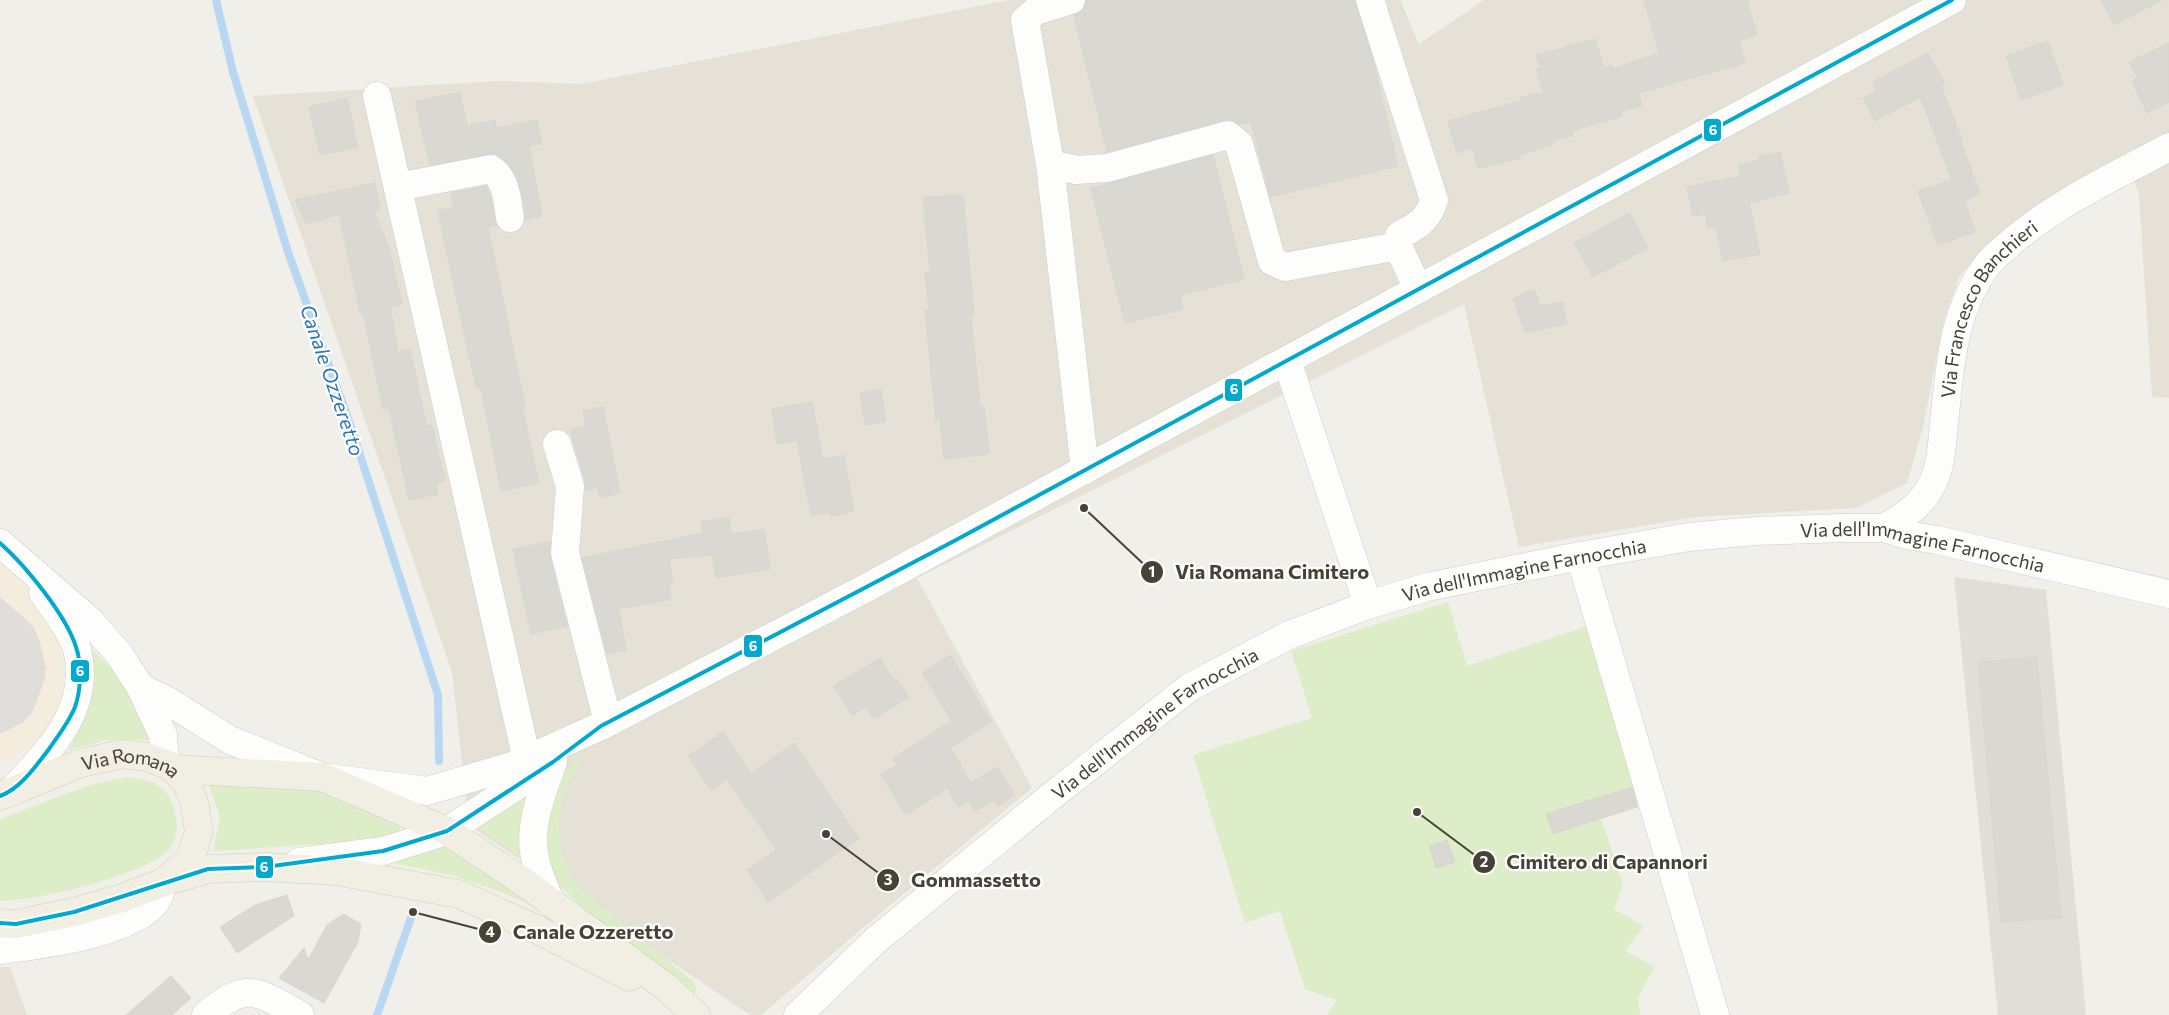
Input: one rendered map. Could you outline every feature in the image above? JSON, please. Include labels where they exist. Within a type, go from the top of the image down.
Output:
[{"type":"main road","name":"Via Romana","points":[[5,926],[74,912],[122,898],[164,882],[190,859],[199,832],[195,806],[187,782],[170,766],[146,757],[122,754],[81,763],[6,794]]},
{"type":"main road","points":[[170,766],[322,777],[447,831],[525,883],[667,988],[690,1010]]},
{"type":"main road","points":[[164,882],[208,869],[265,867],[336,871],[459,894],[536,929],[690,1010]]},
{"type":"street","points":[[1071,0],[1036,10],[1025,20],[1050,164],[1085,470]]},
{"type":"street","points":[[1370,0],[1434,200],[1431,211],[1422,222],[1399,236],[1398,246],[1418,289]]},
{"type":"street","points":[[265,867],[383,851],[447,831],[540,762],[604,724],[868,587],[1952,0]]},
{"type":"street","points":[[377,96],[540,762],[541,796],[534,828],[534,857],[551,903]]},
{"type":"street","points":[[1050,164],[1076,170],[1107,168],[1228,135],[1239,144],[1272,261],[1285,267],[1398,246]]},
{"type":"street","name":"Via Francesco Banchieri","points":[[1884,528],[1909,513],[1928,492],[1936,474],[1941,454],[1951,353],[1957,325],[1968,298],[1988,264],[2025,230],[2076,198],[2169,147]]},
{"type":"street","points":[[398,187],[491,169],[498,174],[503,182],[510,218]]},
{"type":"street","points":[[1287,361],[1368,605]]},
{"type":"street","points":[[557,444],[570,486],[565,552],[604,724]]},
{"type":"street","name":"Via dell'Immagine Farnocchia","points":[[798,1015],[876,940],[1048,799],[1190,687],[1289,634],[1368,605],[1428,587],[1580,556],[1708,535],[1844,528],[1884,528],[2169,594]]},
{"type":"street","points":[[10,552],[90,621],[119,654],[141,688],[163,735],[170,766]]},
{"type":"street","points":[[6,794],[43,757],[61,732],[75,707],[80,677],[76,647],[58,613],[10,552]]},
{"type":"street","points":[[1580,556],[1715,1015]]},
{"type":"street","points":[[141,688],[168,702],[230,740],[322,777],[427,791],[540,762]]},
{"type":"street","points":[[0,950],[51,944],[132,919],[158,900],[164,882]]},
{"type":"street","points":[[207,1014],[226,999],[243,992],[263,995],[300,1015]]},
{"type":"shaded area","points":[[1009,0],[1400,0],[1419,44],[1484,0],[2169,0],[2169,398],[2152,397],[2139,194],[2125,155],[1989,242],[1959,277],[1944,320],[1923,427],[1907,483],[1856,508],[1695,517],[1519,547],[1464,304],[917,578],[1032,788],[761,1015],[750,1015],[469,825],[452,672],[253,96],[498,81],[581,84]]},
{"type":"shaded area","points":[[0,561],[40,603],[59,638],[63,666],[62,696],[57,721],[35,744],[0,765]]},
{"type":"shaded area","points":[[1954,577],[2046,590],[2086,1015],[1998,1015]]},
{"type":"shaded area","points":[[0,597],[32,625],[39,639],[46,668],[44,681],[33,711],[24,722],[0,734]]},
{"type":"shaded area","points":[[0,967],[10,967],[27,1015],[0,1015]]},
{"type":"green space","points":[[1448,602],[1467,666],[1591,625],[1645,804],[1601,819],[1623,884],[1614,909],[1644,926],[1625,951],[1655,967],[1638,997],[1640,1015],[1327,1015],[1337,1000],[1305,989],[1280,911],[1245,923],[1193,755],[1312,718],[1291,651]]},
{"type":"green space","points":[[88,646],[111,668],[128,693],[152,740],[106,740],[69,750],[86,710]]},
{"type":"green space","points":[[586,751],[571,777],[561,805],[559,830],[566,866],[578,887],[693,981],[697,990],[694,994],[581,906],[567,892],[556,876],[551,863],[546,836],[550,808],[560,782],[569,768]]},
{"type":"green space","points":[[205,774],[265,779],[329,794],[400,824],[400,832],[367,841],[213,851],[220,817]]},
{"type":"green space","points":[[125,777],[153,783],[164,790],[169,796],[174,808],[177,826],[170,848],[158,858],[116,877],[38,897],[0,901],[0,819],[87,786]]},
{"type":"green space","points":[[531,791],[527,862],[475,825]]},
{"type":"green space","points":[[442,845],[543,907],[541,910],[499,891],[451,875],[384,861]]},
{"type":"building","points":[[1088,0],[1355,0],[1373,60],[1398,166],[1270,197],[1251,122],[1240,125],[1231,120],[1107,152],[1074,15],[1083,10]]},
{"type":"building","points":[[1644,0],[1747,0],[1757,35],[1739,41],[1745,63],[1638,93],[1642,105],[1621,112],[1622,116],[1572,131],[1573,135],[1553,141],[1554,144],[1519,155],[1520,158],[1478,168],[1472,148],[1457,153],[1448,121],[1521,101],[1520,98],[1543,92],[1536,69],[1540,68],[1536,55],[1595,39],[1604,68],[1612,65],[1613,69],[1659,53]]},
{"type":"building","points":[[2101,0],[2162,0],[2114,25]]},
{"type":"building","points":[[2048,41],[2063,85],[2021,100],[2006,56]]},
{"type":"building","points":[[2169,43],[2169,102],[2147,113],[2132,81],[2137,78],[2129,62]]},
{"type":"building","points":[[1928,53],[1945,84],[1941,86],[1962,139],[1960,140],[1980,193],[1965,201],[1975,232],[1938,245],[1918,191],[1952,180],[1920,97],[1875,121],[1863,98],[1877,91],[1872,82]]},
{"type":"building","points":[[460,92],[467,126],[495,120],[496,128],[537,120],[542,143],[529,146],[542,216],[525,220],[522,195],[517,178],[509,164],[495,154],[430,165],[415,102]]},
{"type":"building","points":[[347,98],[358,147],[320,155],[309,107]]},
{"type":"building","points":[[1780,152],[1789,193],[1749,203],[1760,254],[1723,261],[1716,227],[1708,228],[1705,214],[1693,216],[1687,187],[1741,176],[1739,165],[1759,160],[1759,156]]},
{"type":"building","points":[[1213,155],[1244,279],[1180,295],[1183,309],[1125,323],[1091,188]]},
{"type":"building","points":[[375,183],[380,210],[374,211],[390,251],[402,304],[390,307],[398,352],[410,349],[427,427],[432,425],[445,480],[436,484],[438,494],[409,500],[389,408],[383,409],[363,312],[360,313],[339,214],[306,224],[295,200]]},
{"type":"building","points":[[486,186],[497,226],[488,227],[525,406],[522,407],[539,483],[501,491],[481,387],[477,388],[468,352],[438,211],[454,207],[451,193]]},
{"type":"building","points":[[963,194],[974,316],[971,316],[980,406],[984,406],[989,454],[944,459],[940,420],[936,421],[925,311],[929,310],[925,273],[930,272],[923,198]]},
{"type":"building","points":[[1630,213],[1648,248],[1593,277],[1574,243]]},
{"type":"building","points":[[1534,289],[1540,306],[1562,302],[1567,324],[1525,332],[1513,299]]},
{"type":"building","points":[[881,390],[886,422],[865,425],[860,393]]},
{"type":"building","points":[[812,402],[823,459],[844,455],[854,511],[831,516],[830,512],[811,516],[797,440],[777,444],[772,409]]},
{"type":"building","points":[[603,407],[620,493],[600,497],[598,487],[585,490],[585,481],[570,430],[586,427],[583,411]]},
{"type":"building","points":[[729,518],[731,534],[764,529],[770,569],[716,578],[712,555],[669,559],[673,584],[669,585],[671,599],[619,609],[626,650],[607,654],[582,558],[703,533],[701,522]]},
{"type":"building","points":[[550,542],[550,557],[567,626],[531,634],[513,549]]},
{"type":"building","points":[[951,655],[991,722],[950,748],[971,783],[997,767],[1015,795],[998,806],[994,800],[975,811],[968,800],[958,807],[948,788],[906,815],[881,775],[897,765],[893,758],[952,721],[922,673]]},
{"type":"building","points":[[2037,657],[2061,918],[2001,922],[1978,662]]},
{"type":"building","points":[[880,658],[894,680],[897,679],[909,697],[874,719],[866,707],[852,715],[834,686]]},
{"type":"building","points":[[723,732],[751,773],[794,743],[859,838],[768,902],[747,870],[776,850],[727,779],[711,790],[688,756]]},
{"type":"building","points":[[1632,787],[1637,807],[1553,834],[1546,814]]},
{"type":"building","points":[[1447,840],[1455,862],[1436,868],[1429,846]]},
{"type":"building","points":[[287,895],[294,916],[237,953],[220,927],[255,905]]},
{"type":"building","points":[[343,914],[361,924],[358,942],[324,1003],[279,978],[304,948],[308,960],[327,925]]},
{"type":"building","points":[[171,976],[191,998],[172,1015],[126,1015]]},
{"type":"waterway","name":"Canale Ozzeretto","points":[[216,0],[233,72],[288,252],[349,421],[438,695],[439,761]]},
{"type":"waterway","name":"Canale Ozzeretto","points":[[377,1015],[413,912]]},
{"type":"transit line","name":"6","points":[[0,923],[16,924],[74,912],[208,869],[265,867],[383,851],[447,831],[553,762],[601,726],[956,540],[1952,0]]},
{"type":"transit line","name":"6","points":[[0,543],[44,591],[63,620],[76,647],[80,677],[79,693],[75,707],[63,729],[39,763],[21,783],[0,796]]},
{"type":"place","name":"Via Romana Cimitero","points":[[1084,508]]},
{"type":"place","name":"Cimitero di Capannori","points":[[1417,812]]},
{"type":"place","name":"Gommassetto","points":[[826,834]]},
{"type":"place","name":"Canale Ozzeretto","points":[[413,912]]}]
